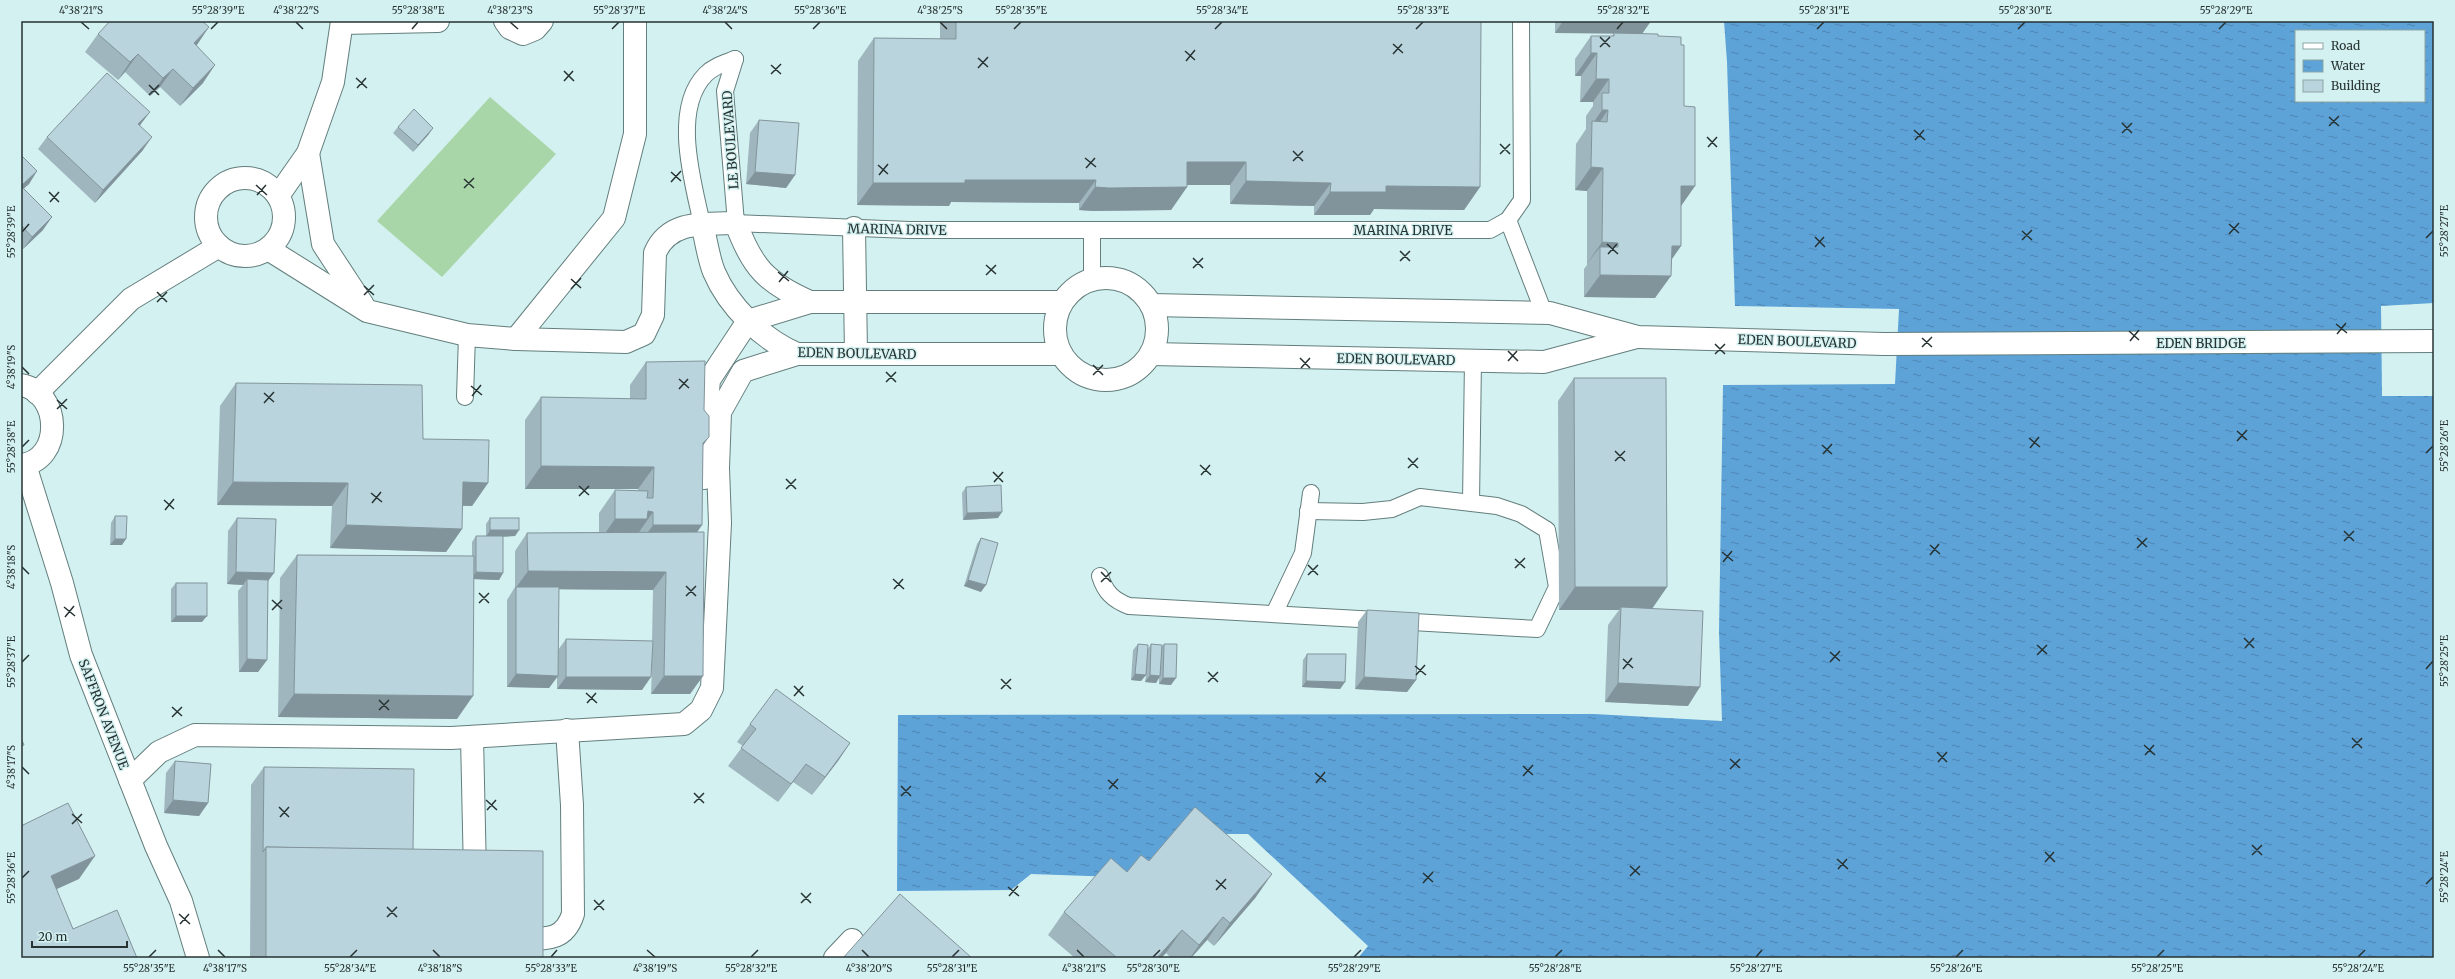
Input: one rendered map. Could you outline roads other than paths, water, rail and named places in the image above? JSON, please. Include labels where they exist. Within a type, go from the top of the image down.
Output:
[{"type":"street","points":[[278,196],[308,153],[333,82],[342,22],[438,21]]},
{"type":"street","points":[[505,21],[510,28],[524,34],[535,29],[542,21]]},
{"type":"street","points":[[516,339],[614,218],[635,134],[635,21]]},
{"type":"street","points":[[308,153],[323,244],[367,311]]},
{"type":"street","points":[[244,178],[257,180],[270,186],[278,196],[283,207],[282,231],[277,241],[268,249],[256,255],[243,256],[230,253],[219,246],[211,236],[207,223],[207,210],[212,197],[220,187],[232,181],[244,178]]},
{"type":"street","points":[[736,223],[746,250],[762,273],[784,290],[810,302]]},
{"type":"street","name":"MARINA DRIVE","points":[[268,249],[367,311],[467,335],[516,339],[626,342],[644,334],[653,315],[655,253],[662,239],[675,229],[702,224],[736,223]]},
{"type":"street","name":"EDEN BOULEVARD","points":[[702,224],[714,272],[740,314],[778,346],[797,354],[1062,354]]},
{"type":"street","points":[[854,228],[856,353]]},
{"type":"street","points":[[23,465],[44,451],[51,440],[53,427],[52,414],[47,402],[29,389],[131,299],[219,246]]},
{"type":"street","points":[[1115,278],[1136,287],[1151,305],[1157,321],[1156,338],[1151,354],[1140,368],[1124,377],[1105,380],[1088,377],[1072,368],[1062,354],[1056,331],[1056,319],[1062,302],[1075,288],[1092,280],[1115,278]]},
{"type":"street","points":[[716,585],[702,458],[709,380],[748,321],[810,302],[1062,302]]},
{"type":"street","name":"EDEN BOULEVARD","points":[[1151,305],[1544,313],[1638,337],[1884,344]]},
{"type":"street","name":"EDEN BOULEVARD","points":[[1151,354],[1544,362],[1638,337]]},
{"type":"street","name":"EDEN BRIDGE","points":[[1884,344],[2434,342]]},
{"type":"street","points":[[130,780],[159,752],[196,735],[472,737],[567,730],[664,727],[684,724],[701,710],[712,688],[720,523],[718,468],[720,412],[744,371],[797,354]]},
{"type":"street","name":"SAFFRON AVENUE","points":[[23,465],[62,583],[81,655],[130,780],[181,901],[198,958]]},
{"type":"street","points":[[526,939],[548,940],[555,937],[566,927],[573,914],[572,805],[567,730]]},
{"type":"street","points":[[472,737],[475,874]]},
{"type":"street","points":[[835,958],[852,940]]},
{"type":"lane","name":"MARINA DRIVE","points":[[736,223],[854,228],[1092,230],[1490,230],[1508,220],[1522,200],[1520,21]]},
{"type":"lane","name":"LE BOULEVARD","points":[[702,224],[690,170],[687,111],[698,85],[706,74],[717,66],[735,59],[725,92],[736,223]]},
{"type":"lane","points":[[1508,220],[1544,313]]},
{"type":"lane","points":[[1092,230],[1092,280]]},
{"type":"lane","points":[[465,397],[467,335]]},
{"type":"lane","points":[[1471,502],[1472,360]]},
{"type":"lane","points":[[1274,614],[1303,553],[1311,492]]},
{"type":"lane","points":[[1100,576],[1107,592],[1113,598],[1129,606],[1537,629],[1557,587],[1547,530],[1521,514],[1497,506],[1420,497],[1392,509],[1363,512],[1308,511]]},
{"type":"water","points":[[1724,21],[2434,21],[2434,303],[2381,306],[2382,396],[2434,396],[2434,958],[1358,958],[1368,946],[1248,834],[1214,834],[1117,877],[1031,874],[1011,890],[897,891],[898,715],[1594,714],[1722,721],[1719,632],[1723,385],[1895,384],[1899,309],[1735,306],[1727,62]]}]
